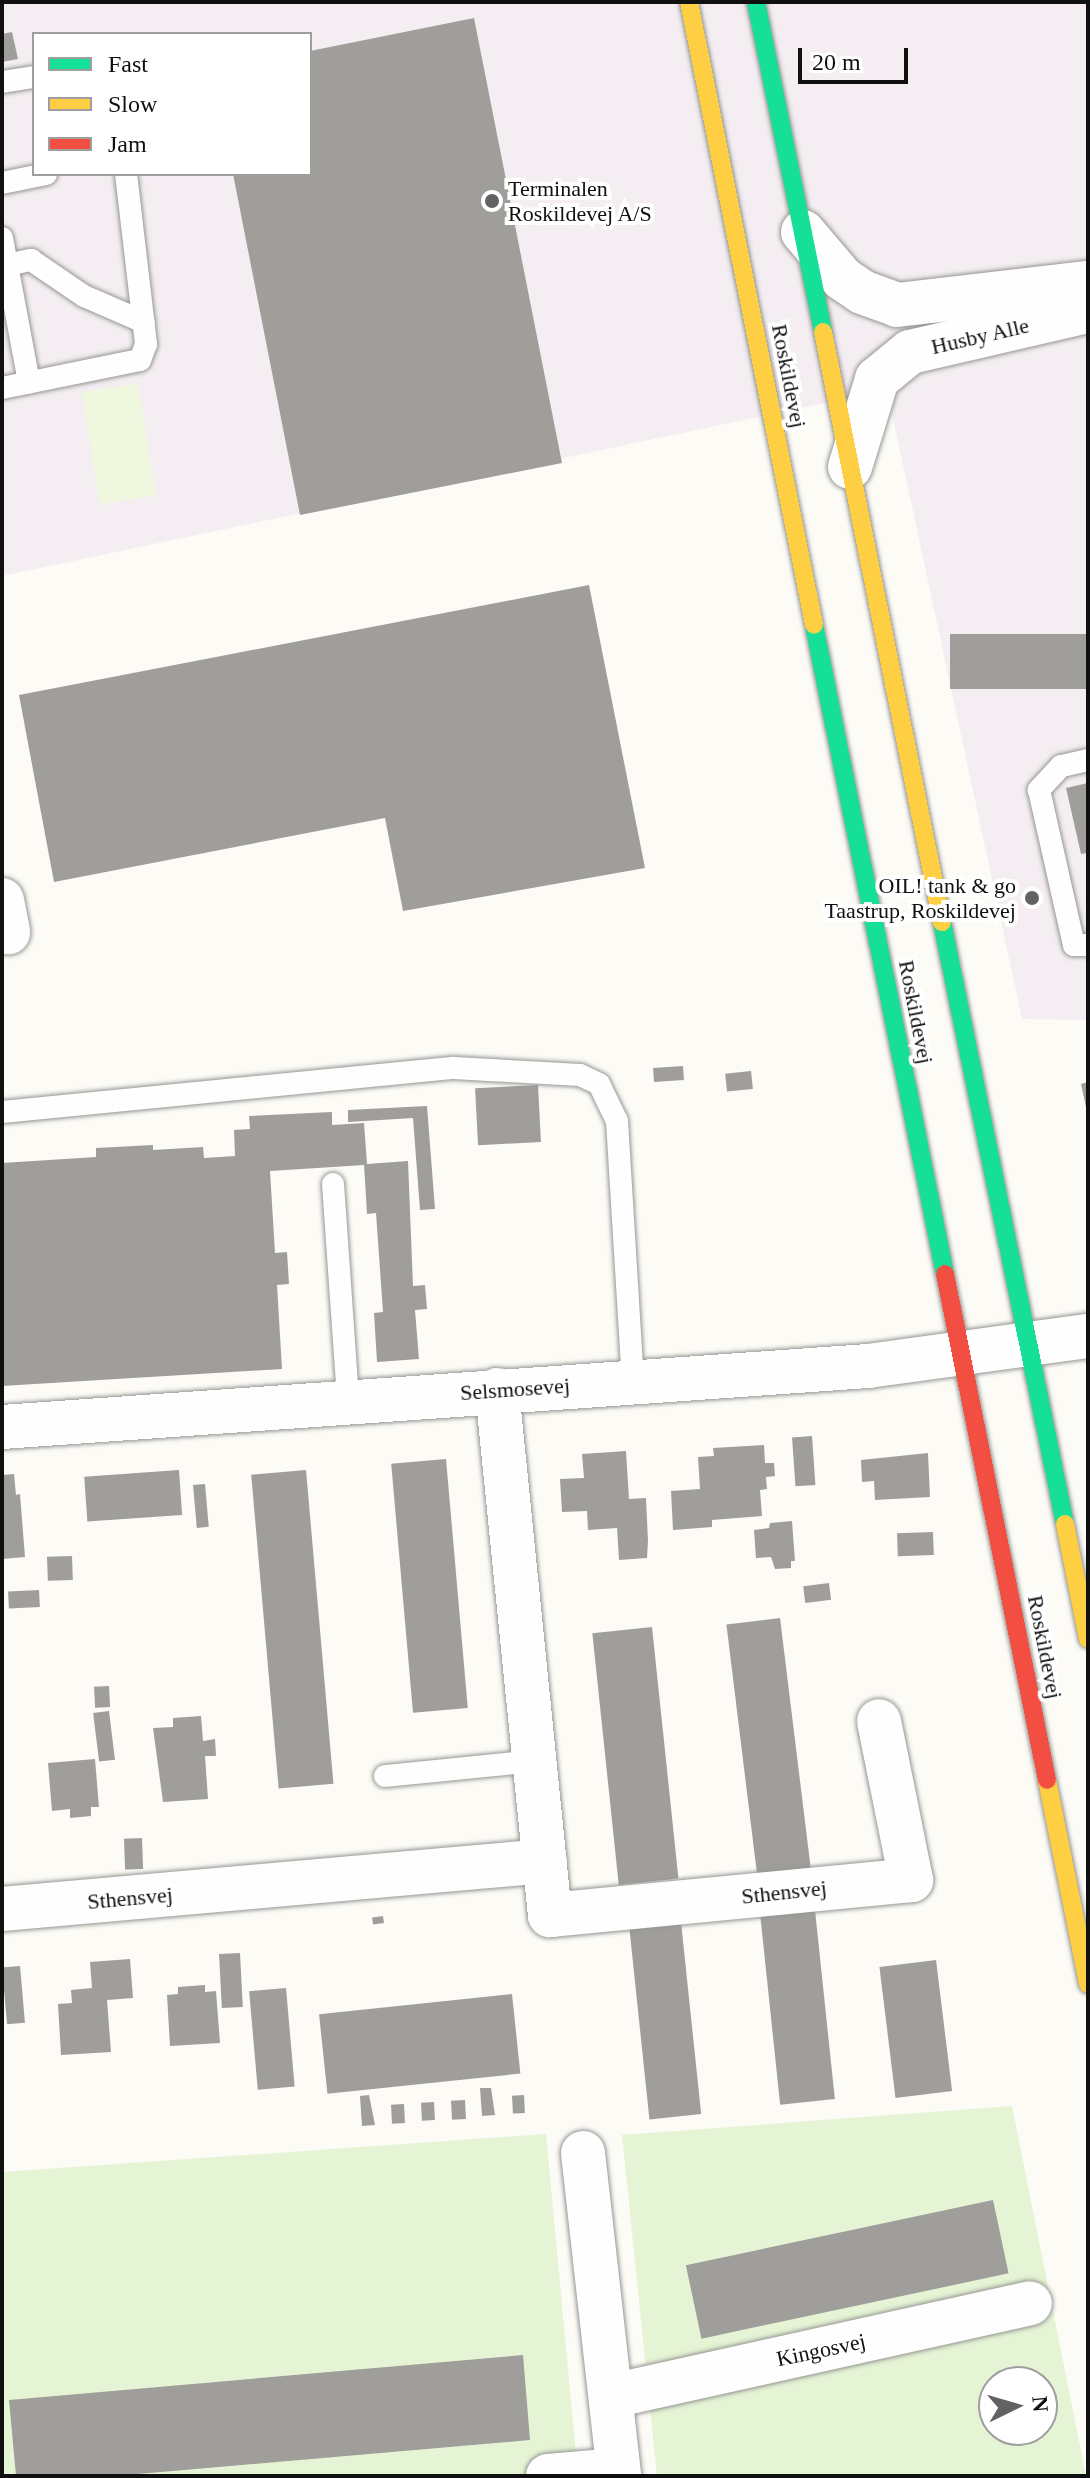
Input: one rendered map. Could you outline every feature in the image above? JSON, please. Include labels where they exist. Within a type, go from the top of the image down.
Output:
[{"type":"main road","name":"Roskildevej","points":[[689,2],[1088,1984]]},
{"type":"main road","name":"Roskildevej","points":[[756,2],[1088,1639]]},
{"type":"street","name":"Husby Alle","points":[[803,232],[843,279],[862,292],[897,305],[1088,283]]},
{"type":"street","name":"Husby Alle","points":[[850,467],[877,379],[910,352],[1088,311]]},
{"type":"street","name":"Selsmosevej","points":[[2,1427],[633,1380],[868,1366],[1088,1336]]},
{"type":"street","name":"Sthensvej","points":[[497,1390],[550,1915],[911,1880],[879,1721]]},
{"type":"street","name":"Sthensvej","points":[[2,1909],[545,1861]]},
{"type":"street","points":[[548,2476],[618,2473],[612,2396],[583,2153]]},
{"type":"street","name":"Kingosvej","points":[[612,2396],[1030,2303]]},
{"type":"lane","points":[[2,82],[32,77]]},
{"type":"lane","points":[[2,183],[36,176]]},
{"type":"lane","points":[[2,388],[140,360],[146,344],[126,176]]},
{"type":"lane","points":[[2,238],[29,382]]},
{"type":"lane","points":[[5,266],[31,260],[84,296],[144,322]]},
{"type":"lane","points":[[1088,760],[1061,766],[1039,790],[1074,945],[1088,945]]},
{"type":"lane","points":[[2,1112],[454,1068],[560,1071],[580,1075],[599,1084],[617,1121],[633,1380]]},
{"type":"lane","points":[[333,1184],[348,1401]]},
{"type":"lane","points":[[385,1776],[534,1761]]},
{"type":"shaded area","points":[[2,2],[1088,2],[1088,1020],[1022,1019],[887,390],[2,576]]},
{"type":"green space","points":[[138,383],[156,496],[100,505],[82,392]]},
{"type":"green space","points":[[1012,2106],[1086,2476],[657,2476],[622,2135]]},
{"type":"green space","points":[[546,2134],[578,2476],[2,2476],[2,2172]]},
{"type":"building","points":[[474,18],[562,463],[300,515],[233,176],[312,176],[312,51]]},
{"type":"building","points":[[12,32],[18,59],[2,62],[2,34]]},
{"type":"building","points":[[589,585],[645,868],[403,911],[385,818],[54,882],[19,695]]},
{"type":"building","points":[[950,634],[1088,634],[1088,689],[950,689]]},
{"type":"building","points":[[1088,783],[1088,853],[1081,854],[1066,788]]},
{"type":"building","points":[[683,1066],[684,1080],[654,1082],[653,1068]]},
{"type":"building","points":[[751,1071],[753,1089],[727,1092],[725,1074]]},
{"type":"building","points":[[1088,1082],[1088,1112],[1087,1112],[1081,1084]]},
{"type":"building","points":[[538,1085],[541,1142],[478,1145],[475,1088]]},
{"type":"building","points":[[427,1106],[435,1209],[420,1210],[413,1118],[348,1122],[348,1110]]},
{"type":"building","points":[[332,1112],[332,1125],[364,1123],[367,1164],[408,1161],[413,1286],[425,1285],[427,1309],[415,1310],[419,1359],[377,1362],[374,1313],[383,1312],[376,1213],[367,1214],[364,1165],[270,1171],[275,1253],[287,1252],[289,1284],[277,1285],[282,1369],[2,1386],[2,1163],[96,1157],[96,1148],[153,1145],[153,1150],[203,1147],[204,1158],[235,1156],[234,1130],[250,1129],[249,1116]]},
{"type":"building","points":[[812,1436],[815,1485],[795,1486],[792,1437]]},
{"type":"building","points":[[764,1445],[765,1463],[774,1463],[775,1476],[766,1477],[767,1489],[760,1490],[762,1516],[712,1520],[712,1527],[673,1530],[671,1491],[700,1489],[698,1457],[714,1456],[713,1448]]},
{"type":"building","points":[[626,1451],[629,1499],[646,1498],[647,1558],[619,1560],[617,1528],[588,1530],[587,1511],[562,1512],[560,1479],[584,1478],[582,1454]]},
{"type":"building","points":[[928,1453],[930,1497],[875,1500],[874,1481],[862,1482],[861,1460]]},
{"type":"building","points":[[446,1459],[468,1708],[413,1713],[391,1464]]},
{"type":"building","points":[[179,1470],[182,1515],[87,1522],[84,1477]]},
{"type":"building","points":[[306,1470],[333,1784],[279,1789],[251,1475]]},
{"type":"building","points":[[14,1474],[16,1495],[20,1494],[25,1557],[2,1559],[2,1475]]},
{"type":"building","points":[[205,1484],[209,1527],[197,1528],[193,1485]]},
{"type":"building","points":[[792,1521],[795,1561],[791,1561],[791,1568],[775,1569],[771,1557],[756,1558],[754,1530],[769,1528],[770,1523]]},
{"type":"building","points":[[933,1532],[934,1555],[898,1556],[897,1533]]},
{"type":"building","points":[[72,1556],[73,1580],[48,1581],[47,1557]]},
{"type":"building","points":[[829,1583],[831,1600],[805,1603],[803,1586]]},
{"type":"building","points":[[39,1590],[40,1607],[9,1609],[8,1592]]},
{"type":"building","points":[[780,1618],[811,1868],[757,1875],[726,1625]]},
{"type":"building","points":[[652,1627],[678,1879],[619,1885],[592,1633]]},
{"type":"building","points":[[109,1686],[110,1707],[95,1708],[94,1687]]},
{"type":"building","points":[[109,1711],[115,1760],[99,1762],[93,1713]]},
{"type":"building","points":[[201,1716],[203,1741],[215,1739],[216,1756],[205,1756],[208,1799],[163,1802],[153,1728],[173,1727],[173,1718]]},
{"type":"building","points":[[95,1759],[99,1807],[91,1807],[91,1816],[70,1818],[70,1809],[52,1811],[48,1763]]},
{"type":"building","points":[[142,1838],[143,1869],[125,1870],[124,1839]]},
{"type":"building","points":[[815,1910],[835,2099],[780,2105],[760,1916]]},
{"type":"building","points":[[383,1916],[384,1923],[373,1924],[372,1918]]},
{"type":"building","points":[[681,1922],[701,2114],[649,2119],[629,1927]]},
{"type":"building","points":[[240,1953],[243,2007],[222,2008],[219,1954]]},
{"type":"building","points":[[130,1959],[133,1998],[107,2000],[111,2052],[61,2055],[58,2004],[72,2003],[71,1990],[92,1988],[90,1962]]},
{"type":"building","points":[[936,1960],[952,2091],[896,2098],[879,1967]]},
{"type":"building","points":[[20,1966],[25,2023],[7,2024],[2,1968]]},
{"type":"building","points":[[205,1985],[205,1992],[216,1991],[220,2043],[170,2046],[167,1995],[178,1994],[178,1987]]},
{"type":"building","points":[[286,1988],[295,2087],[258,2090],[249,1991]]},
{"type":"building","points":[[512,1994],[520,2074],[327,2094],[319,2014]]},
{"type":"building","points":[[480,2088],[491,2088],[495,2115],[482,2116]]},
{"type":"building","points":[[369,2095],[375,2125],[362,2126],[360,2096]]},
{"type":"building","points":[[524,2095],[525,2113],[513,2114],[512,2096]]},
{"type":"building","points":[[465,2100],[466,2119],[452,2120],[451,2101]]},
{"type":"building","points":[[434,2102],[435,2120],[422,2121],[421,2103]]},
{"type":"building","points":[[404,2104],[405,2123],[392,2124],[391,2105]]},
{"type":"building","points":[[993,2200],[1009,2273],[701,2339],[686,2265]]},
{"type":"building","points":[[523,2355],[530,2440],[115,2476],[16,2476],[9,2400]]},
{"type":"traffic: fast","points":[[756,2],[823,332]]},
{"type":"traffic: fast","points":[[814,625],[945,1274]]},
{"type":"traffic: fast","points":[[942,922],[1065,1524]]},
{"type":"traffic: slow","points":[[689,2],[814,625]]},
{"type":"traffic: slow","points":[[823,332],[942,922]]},
{"type":"traffic: slow","points":[[1065,1524],[1088,1639]]},
{"type":"traffic: slow","points":[[1047,1780],[1088,1984]]},
{"type":"traffic: jam","points":[[945,1274],[1047,1780]]},
{"type":"place","name":"Terminalen Roskildevej A/S","points":[[492,201]]},
{"type":"place","name":"OIL! tank & go Taastrup, Roskildevej","points":[[1032,898]]}]
